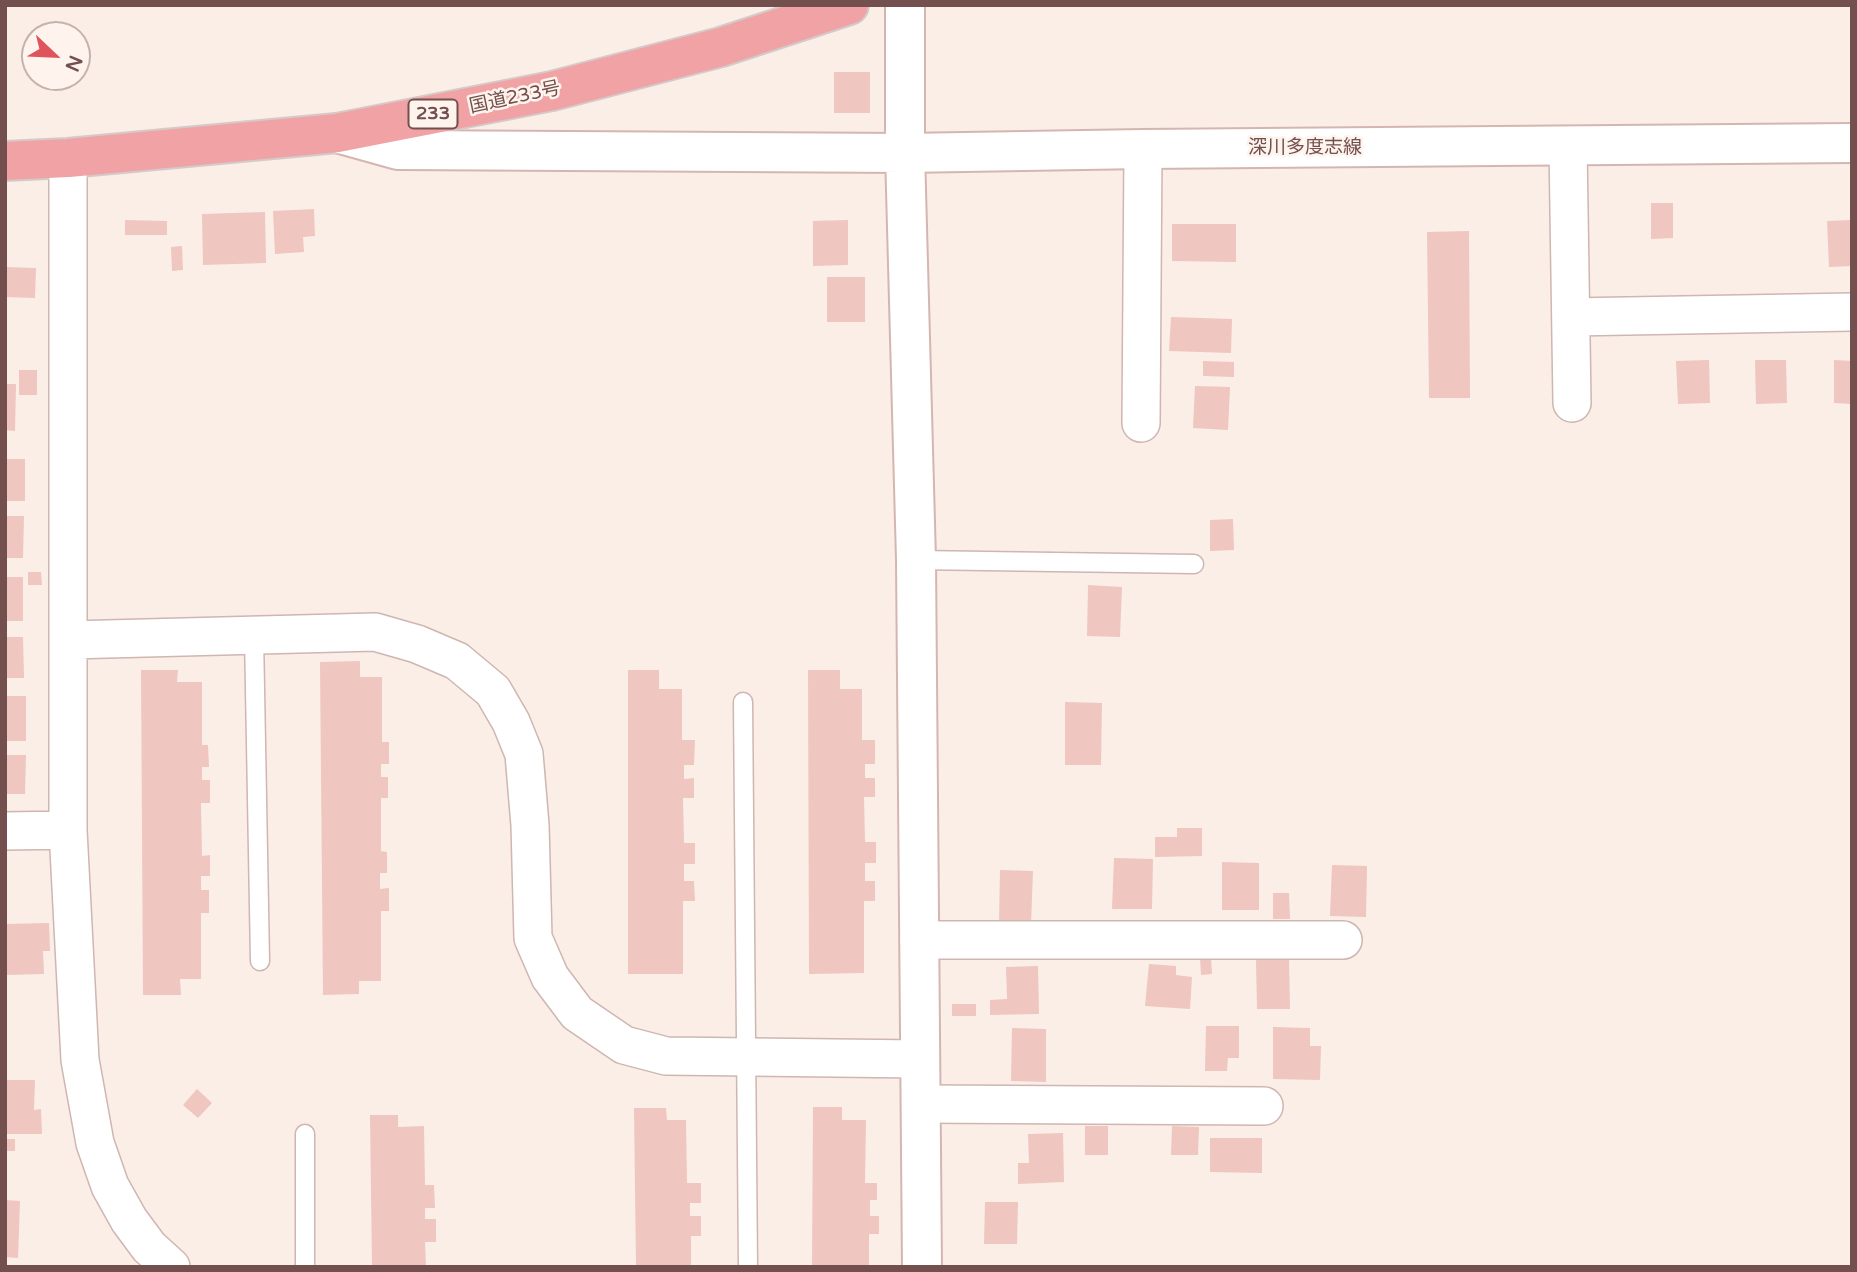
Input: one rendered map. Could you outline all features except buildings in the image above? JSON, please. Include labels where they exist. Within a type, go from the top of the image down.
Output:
[{"type":"highway","name":"国道233号","points":[[5,161],[68,158],[337,133],[552,91],[721,47],[849,5]]},
{"type":"street","points":[[905,5],[905,153],[916,560],[922,1267]]},
{"type":"street","name":"深川多度志線","points":[[337,133],[398,150],[905,153],[1852,143]]},
{"type":"street","points":[[1568,146],[1572,403]]},
{"type":"street","points":[[1141,423],[1143,149]]},
{"type":"street","points":[[68,158],[68,830],[80,1060],[95,1143],[110,1186],[129,1220],[149,1247],[171,1267]]},
{"type":"street","points":[[1571,317],[1852,312]]},
{"type":"street","points":[[69,640],[375,632],[417,644],[457,661],[493,691],[511,722],[524,754],[530,825],[533,938],[550,977],[577,1013],[624,1045],[666,1056],[920,1059]]},
{"type":"street","points":[[5,831],[68,830]]},
{"type":"street","points":[[919,940],[1343,940]]},
{"type":"street","points":[[921,1104],[1264,1106]]},
{"type":"lane","points":[[916,560],[1194,564]]},
{"type":"lane","points":[[254,635],[260,961]]},
{"type":"lane","points":[[743,702],[748,1267]]},
{"type":"lane","points":[[304,1267],[305,1134]]}]
